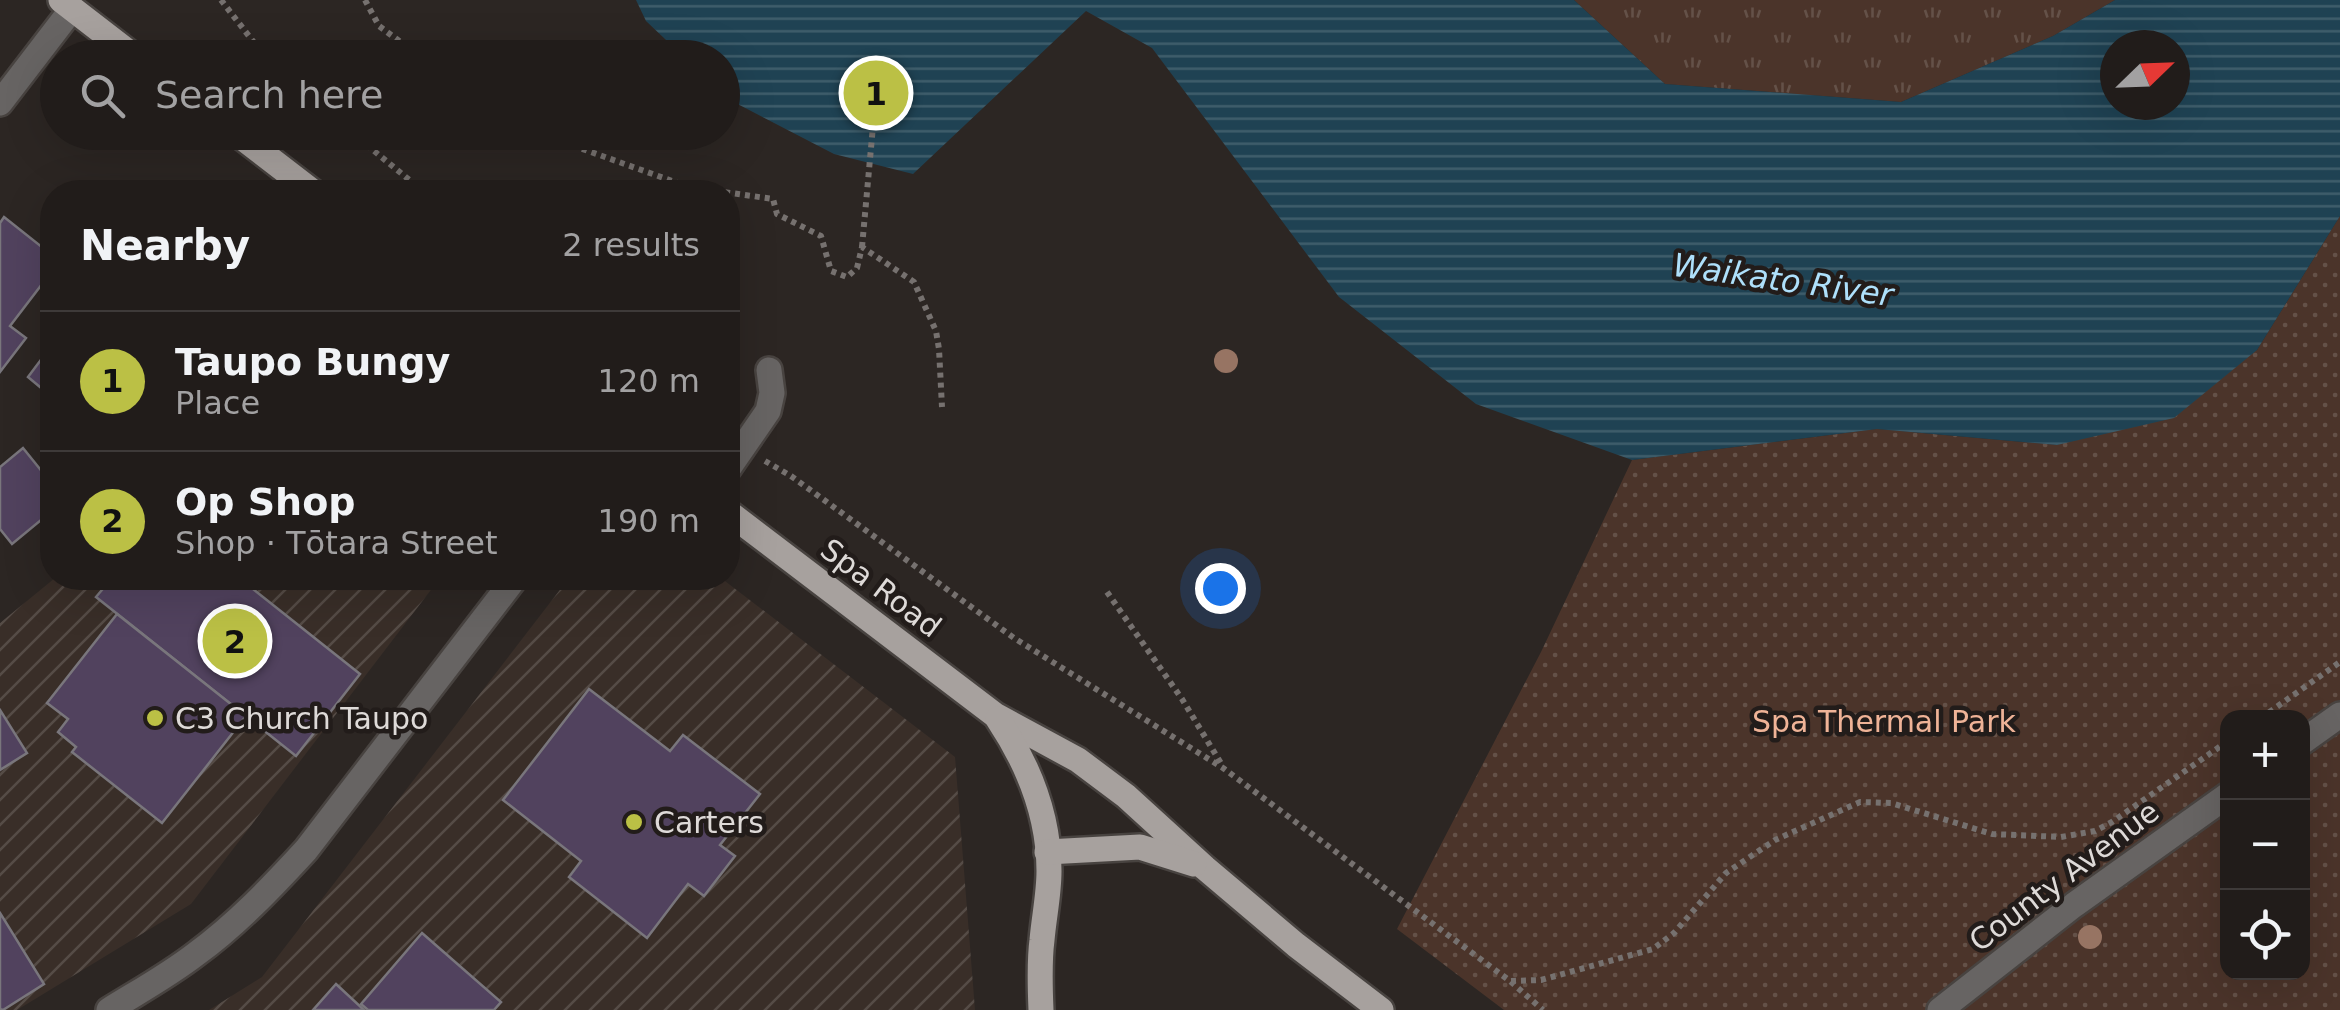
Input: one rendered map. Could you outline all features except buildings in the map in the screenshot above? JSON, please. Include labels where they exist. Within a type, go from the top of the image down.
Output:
[{"type":"main road","points":[[66,4],[113,40]]},
{"type":"main road","points":[[258,150],[297,180]]},
{"type":"main road","name":"Spa Road","points":[[740,521],[995,715],[1078,760],[1126,796],[1296,945],[1380,1010]]},
{"type":"main road","name":"Spa Road","points":[[995,715],[1015,744],[1038,797],[1047,852],[1140,846],[1205,868]]},
{"type":"main road","points":[[1041,1010],[1047,852]]},
{"type":"street","points":[[42,40],[66,4]]},
{"type":"street","points":[[0,103],[40,43]]},
{"type":"street","points":[[740,452],[768,411],[772,393],[769,370]]},
{"type":"street","points":[[109,1010],[195,955],[272,886],[306,850],[507,590]]},
{"type":"street","points":[[2310,736],[2340,715]]},
{"type":"street","name":"County Avenue","points":[[1940,1010],[2074,905],[2221,800]]},
{"type":"path","points":[[221,0],[252,40]]},
{"type":"path","points":[[365,0],[379,26],[398,40]]},
{"type":"path","points":[[740,194],[773,200],[778,214],[822,236],[832,271],[847,277],[858,268],[862,248],[876,93]]},
{"type":"path","points":[[373,150],[409,180]]},
{"type":"path","points":[[587,150],[673,180]]},
{"type":"path","points":[[862,248],[914,282],[936,331],[942,407]]},
{"type":"path","points":[[766,461],[1014,638],[1224,768],[1543,1010]]},
{"type":"path","points":[[1107,592],[1182,699],[1224,768]]},
{"type":"path","points":[[2272,710],[2340,662]]},
{"type":"path","points":[[1510,982],[1541,980],[1653,949],[1674,933],[1726,873],[1775,840],[1860,802],[1890,803],[1992,834],[2061,837],[2095,831],[2112,822],[2220,747]]},
{"type":"shaded area","points":[[40,590],[431,590],[191,904],[17,1010],[0,1010],[0,623]]},
{"type":"shaded area","points":[[560,590],[737,590],[955,757],[975,1010],[209,1010],[262,977]]},
{"type":"green space","points":[[1574,0],[2115,0],[2053,36],[1901,102],[1665,84]]},
{"type":"green space","name":"Spa Thermal Park","points":[[2340,216],[2340,1010],[1504,1010],[1397,929],[1541,652],[1632,460],[1877,429],[2057,445],[2257,350]]},
{"type":"water","name":"Waikato River","points":[[636,0],[1574,0],[1665,84],[1901,102],[2053,36],[2115,0],[2340,0],[2340,216],[2257,350],[2174,418],[2057,445],[1877,429],[1632,460],[1476,404],[1339,297],[1152,48],[1086,11],[913,174],[834,154],[740,105],[740,40],[666,40],[646,21]]},
{"type":"place","name":"Taupo Bungy","points":[[876,93]]},
{"type":"place","name":"Op Shop","points":[[235,641]]},
{"type":"place","name":"C3 Church Taupo","points":[[155,718]]},
{"type":"place","name":"Carters","points":[[634,822]]}]
